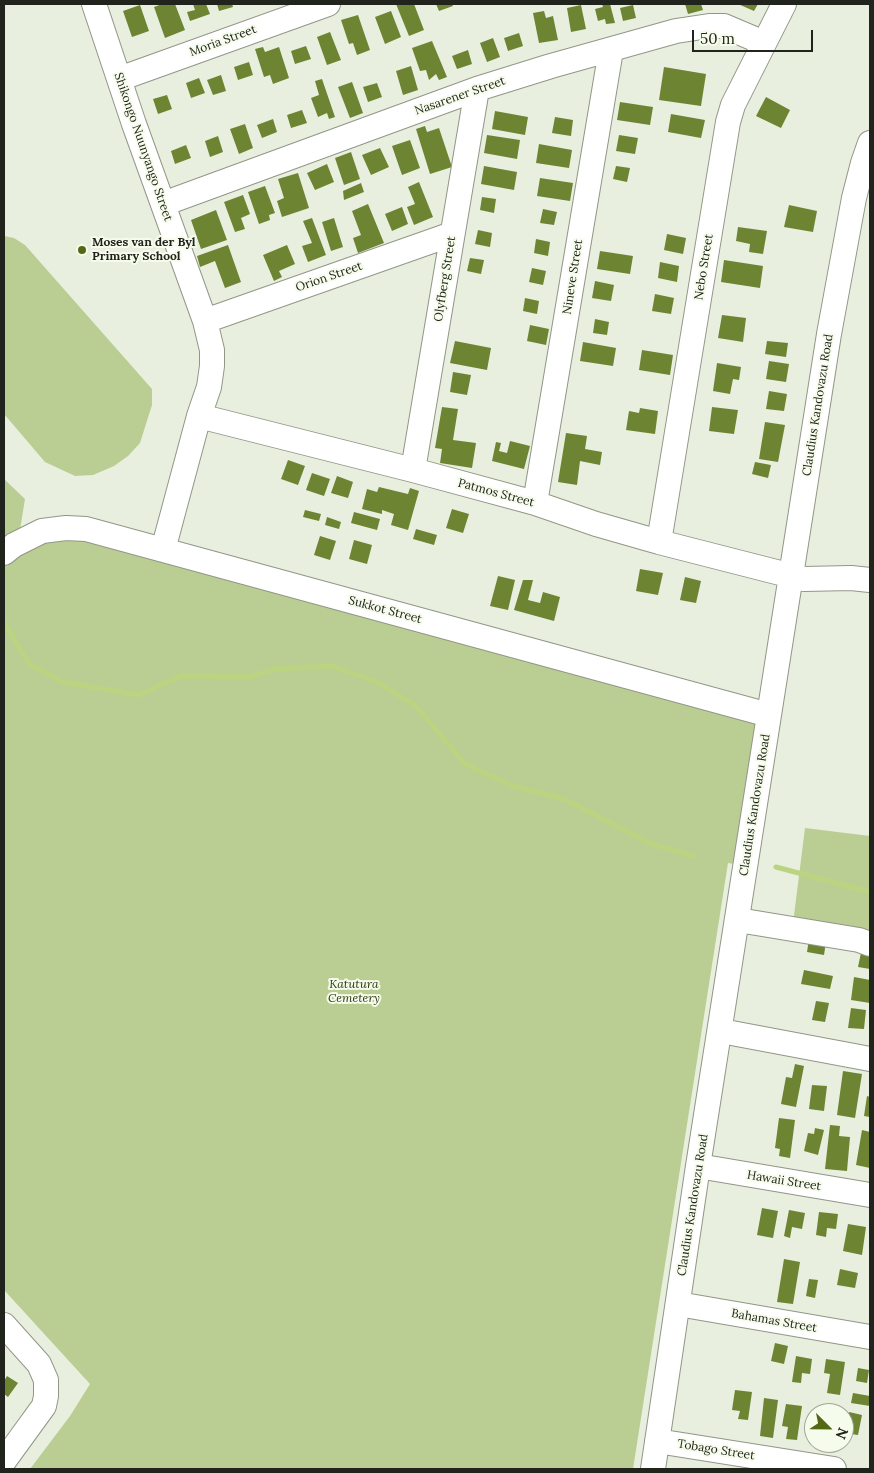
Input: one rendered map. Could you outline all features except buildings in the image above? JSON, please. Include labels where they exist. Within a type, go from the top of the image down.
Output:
[{"type":"street","name":"Shikongo Nuunyango Street","points":[[94,4],[118,79],[206,321],[212,350],[209,387],[199,416],[163,550]]},
{"type":"street","name":"Moria Street","points":[[118,79],[328,4]]},
{"type":"street","name":"Nebo Street","points":[[659,542],[728,122],[733,105],[784,4]]},
{"type":"street","name":"Nasarener Street","points":[[163,204],[477,88],[676,31],[709,26],[724,26],[764,44]]},
{"type":"street","name":"Nineve Street","points":[[535,503],[611,50]]},
{"type":"street","name":"Olyfberg Street","points":[[414,470],[477,88]]},
{"type":"street","name":"Claudius Kandovazu Road","points":[[652,1469],[698,1166],[846,236],[860,172],[870,143]]},
{"type":"street","name":"Orion Street","points":[[206,321],[452,234]]},
{"type":"street","name":"Patmos Street","points":[[199,416],[414,470],[535,503],[596,524],[659,542],[804,579],[851,578],[870,580]]},
{"type":"street","name":"Sukkot Street","points":[[4,553],[14,545],[42,532],[66,528],[86,529],[110,534],[769,715]]},
{"type":"street","points":[[738,920],[859,940],[870,944]]},
{"type":"street","points":[[721,1031],[870,1058]]},
{"type":"street","name":"Hawaii Street","points":[[698,1166],[870,1195]]},
{"type":"street","name":"Bahamas Street","points":[[678,1304],[870,1337]]},
{"type":"street","points":[[4,1325],[39,1364],[46,1380],[44,1406],[4,1461]]},
{"type":"street","name":"Tobago Street","points":[[657,1441],[834,1469]]},
{"type":"green space","points":[[4,236],[14,238],[25,245],[152,389],[152,405],[140,443],[128,456],[114,466],[93,475],[75,476],[45,462],[4,414]]},
{"type":"green space","name":"Katutura Cemetery","points":[[4,479],[25,499],[18,542],[66,528],[769,715],[746,866],[728,863],[633,1469],[30,1469],[70,1416],[90,1384],[4,1290]]},
{"type":"green space","points":[[805,828],[870,836],[870,936],[793,923]]},
{"type":"waterway","points":[[4,622],[29,664],[63,682],[139,695],[180,676],[250,677],[275,669],[332,666],[377,682],[416,706],[465,764],[513,786],[564,799],[652,844],[694,856]]},
{"type":"waterway","points":[[776,867],[870,892]]},
{"type":"place","name":"Moses van der Byl Primary School","points":[[82,250]]}]
